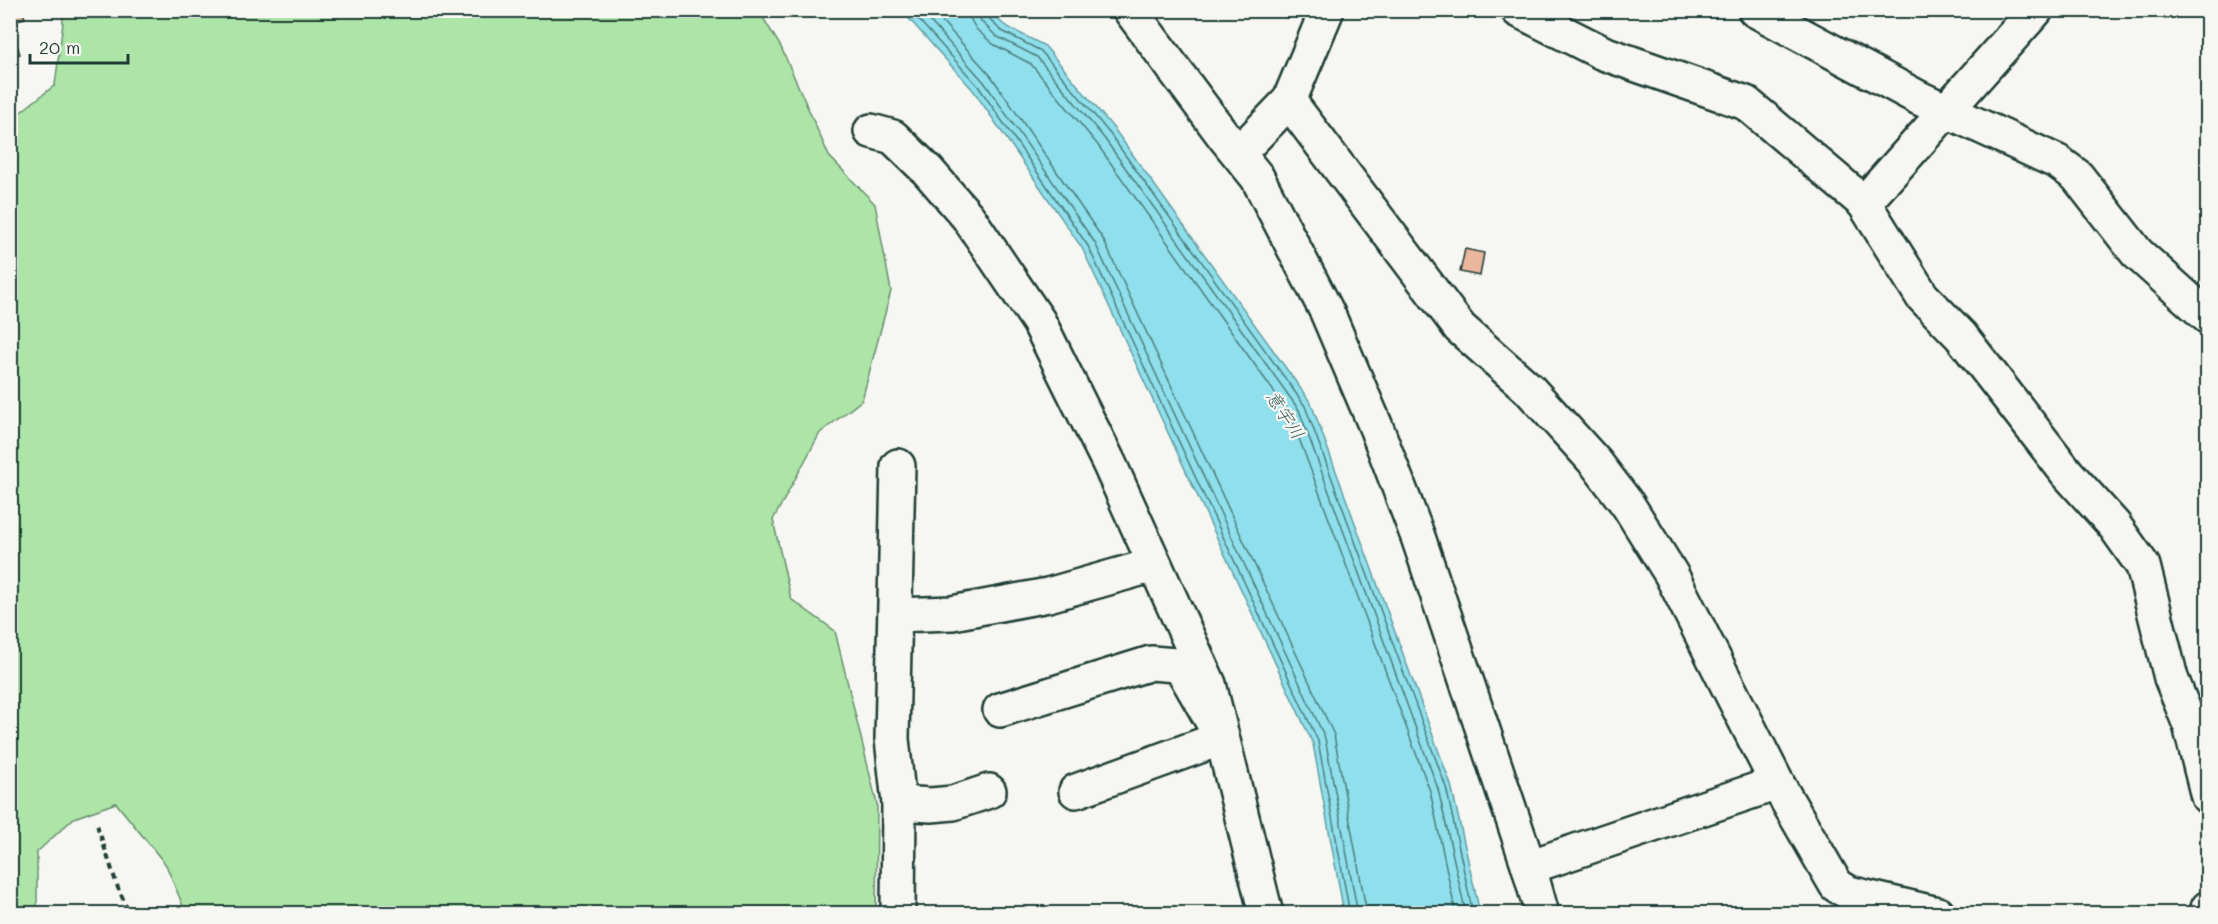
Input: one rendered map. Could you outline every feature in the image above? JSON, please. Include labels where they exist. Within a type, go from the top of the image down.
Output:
[{"type":"street","points":[[1130,10],[1222,135],[1257,177],[1327,312],[1376,427],[1418,537],[1530,867],[1542,914]]},
{"type":"street","points":[[1239,153],[1289,101],[1327,10]]},
{"type":"street","points":[[1755,10],[1946,110],[2058,162],[2077,176],[2137,254],[2208,317]]},
{"type":"street","points":[[1863,203],[2036,10]]},
{"type":"street","points":[[1520,11],[1603,53],[1746,103],[1863,203],[1922,296],[1961,336],[2067,473],[2114,525],[2143,566],[2171,678],[2190,725],[2208,797]]},
{"type":"street","points":[[1289,101],[1460,328],[1529,389],[1596,463],[1628,505],[1671,574],[1777,783],[1836,885],[1849,893],[1938,914]]},
{"type":"street","points":[[872,131],[893,137],[928,171],[968,217],[1039,322],[1109,463],[1209,684],[1266,914]]},
{"type":"street","points":[[898,466],[892,739],[899,802],[898,914]]},
{"type":"street","points":[[896,615],[952,613],[1048,595],[1154,566]]},
{"type":"street","points":[[1000,710],[1151,663],[1166,663],[1176,665],[1184,672],[1222,738]]},
{"type":"street","points":[[1076,791],[1222,738]]},
{"type":"street","points":[[1530,867],[1777,783]]},
{"type":"street","points":[[899,802],[931,805],[953,803],[989,791]]},
{"type":"street","points":[[2206,914],[2208,908]]},
{"type":"path","points":[[97,825],[118,888],[130,914]]},
{"type":"green space","points":[[62,11],[759,11],[781,47],[829,156],[875,204],[891,291],[862,400],[820,433],[773,520],[791,599],[835,631],[877,804],[876,913],[186,913],[166,865],[116,803],[74,818],[37,852],[37,913],[11,913],[11,111],[18,114],[55,85],[63,23]]},
{"type":"water","name":"意宇川","points":[[902,11],[990,11],[1004,25],[1045,46],[1115,130],[1311,403],[1451,785],[1480,913],[1344,913],[1313,744],[1082,248],[973,90]]},
{"type":"building","points":[[10,10],[22,10],[25,18],[10,22]]},
{"type":"building","points":[[10,24],[20,54],[10,58]]},
{"type":"building","points":[[1465,249],[1484,253],[1480,276],[1460,272]]}]
